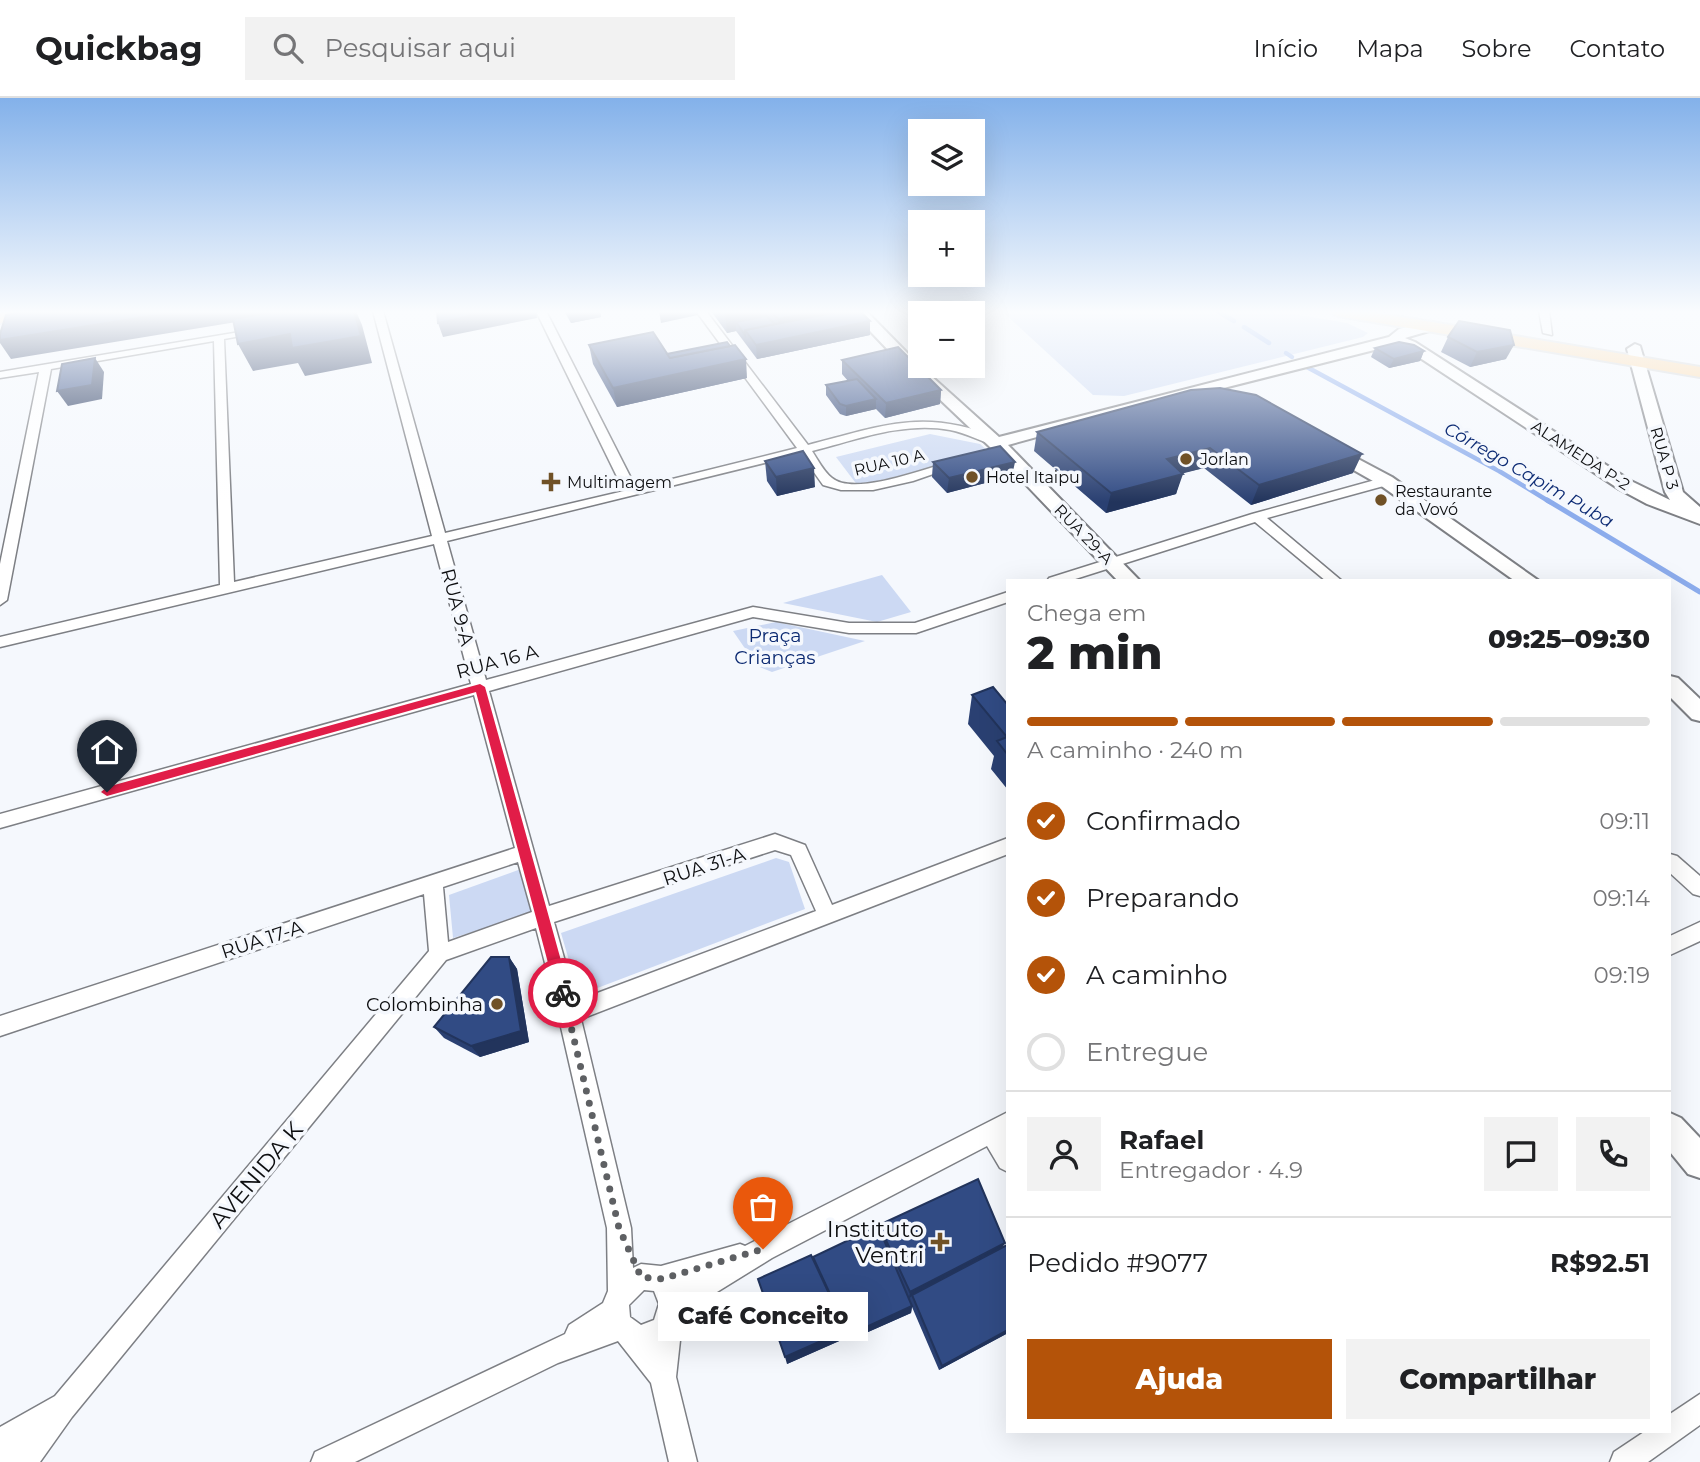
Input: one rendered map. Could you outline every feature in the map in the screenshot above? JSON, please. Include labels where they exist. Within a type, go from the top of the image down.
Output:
[{"type":"street","points":[[0,600],[44,375]]},
{"type":"street","points":[[220,375],[227,588]]},
{"type":"street","name":"RUA 9-A","points":[[395,375],[569,1014],[619,1228],[632,1304]]},
{"type":"street","points":[[573,375],[632,494]]},
{"type":"street","name":"RUA 10 A","points":[[750,375],[828,482],[838,488],[850,489],[971,460]]},
{"type":"street","name":"RUA 29-A","points":[[920,375],[1127,579]]},
{"type":"street","points":[[0,642],[632,494],[920,423],[961,428],[994,448],[1279,375]]},
{"type":"street","name":"ALAMEDA P-2","points":[[1456,375],[1625,485],[1654,500],[1700,517]]},
{"type":"street","name":"RUA P 3","points":[[1642,375],[1672,484],[1680,501],[1700,517]]},
{"type":"street","points":[[1317,441],[1386,481],[1526,579]]},
{"type":"street","points":[[1060,579],[1257,517],[1386,481]]},
{"type":"street","points":[[1625,485],[1656,493],[1667,492],[1672,484]]},
{"type":"street","points":[[1257,517],[1333,579]]},
{"type":"street","name":"RUA 16 A","points":[[0,821],[753,612],[849,628],[916,628],[1006,598]]},
{"type":"street","points":[[1671,685],[1700,713]]},
{"type":"street","name":"RUA 31-A","points":[[542,917],[775,842],[798,850],[827,914]]},
{"type":"street","points":[[569,1014],[1006,847]]},
{"type":"street","name":"RUA 17-A","points":[[0,1026],[524,852]]},
{"type":"street","points":[[1671,863],[1700,888]]},
{"type":"street","points":[[433,883],[439,954],[542,917]]},
{"type":"street","points":[[1671,946],[1700,931]]},
{"type":"street","name":"AVENIDA K","points":[[23,1462],[73,1397],[439,954]]},
{"type":"street","points":[[325,1462],[552,1352],[632,1304],[763,1249],[1003,1129],[1006,1148]]},
{"type":"street","points":[[1671,1130],[1700,1162]]},
{"type":"street","points":[[632,1304],[644,1339],[658,1333],[671,1313],[763,1249]]},
{"type":"street","points":[[632,1304],[670,1290],[671,1313],[663,1377]]},
{"type":"street","points":[[632,1304],[663,1377],[683,1462]]},
{"type":"street","name":"AVENIDA K","points":[[0,1442],[65,1406],[73,1397]]},
{"type":"street","points":[[1671,1429],[1700,1408]]},
{"type":"street","points":[[1624,1462],[1665,1433]]},
{"type":"street","points":[[0,1454],[10,1462]]},
{"type":"green space","points":[[1071,375],[1210,375],[1124,396],[1093,395]]},
{"type":"green space","points":[[930,434],[980,444],[990,453],[858,486],[836,457]]},
{"type":"green space","name":"Praça Crianças","points":[[882,575],[911,612],[877,622],[783,603]]},
{"type":"green space","name":"Praça Crianças","points":[[776,622],[865,641],[772,672],[757,666],[733,631]]},
{"type":"green space","points":[[776,858],[789,862],[805,909],[579,995],[561,933]]},
{"type":"green space","points":[[521,869],[533,913],[453,938],[449,895]]},
{"type":"building","points":[[60,375],[93,375],[92,385],[57,391]]},
{"type":"building","points":[[606,375],[674,375],[613,388]]},
{"type":"building","points":[[857,375],[908,375],[908,378],[929,378],[941,390],[886,403]]},
{"type":"building","points":[[857,379],[876,399],[846,406],[840,404],[826,385]]},
{"type":"building","name":"Jorlan","points":[[1220,388],[1256,395],[1362,454],[1259,485],[1210,448],[1167,459],[1183,474],[1111,493],[1037,432],[1191,390]]},
{"type":"building","points":[[1000,446],[1015,462],[949,478],[933,462]]},
{"type":"building","points":[[803,451],[814,468],[776,477],[765,461]]},
{"type":"building","points":[[993,687],[1006,703],[1006,736],[972,695]]},
{"type":"building","points":[[1006,737],[1006,752],[997,741]]},
{"type":"building","name":"Colombinha","points":[[491,957],[509,957],[521,1031],[471,1046],[434,1027]]},
{"type":"building","name":"Instituto Ventri","points":[[978,1179],[1005,1243],[910,1292],[879,1225]]},
{"type":"building","points":[[878,1226],[912,1306],[849,1335],[813,1257]]},
{"type":"building","points":[[1006,1246],[1006,1331],[942,1366],[912,1295]]},
{"type":"building","points":[[811,1255],[846,1330],[785,1357],[758,1279]]},
{"type":"waterway","name":"Córrego Capim Puba","points":[[1321,375],[1499,471],[1550,502]]},
{"type":"waterway","name":"Córrego Capim Puba","points":[[1547,500],[1700,592]]},
{"type":"way so far","points":[[563,993],[619,1228],[641,1277],[662,1279],[763,1249]]},
{"type":"place","name":"Jorlan","points":[[1186,459]]},
{"type":"place","name":"Hotel Itaipu","points":[[972,477]]},
{"type":"place","name":"Multimagem","points":[[551,482]]},
{"type":"place","name":"Restaurante da Vovó","points":[[1381,500]]},
{"type":"place","name":"Colombinha","points":[[497,1004]]},
{"type":"place","name":"Instituto Ventri","points":[[940,1242]]},
{"type":"place","name":"Café Conceito","points":[[763,1249]]},
{"type":"route","points":[[107,792],[480,687],[563,993]]}]
